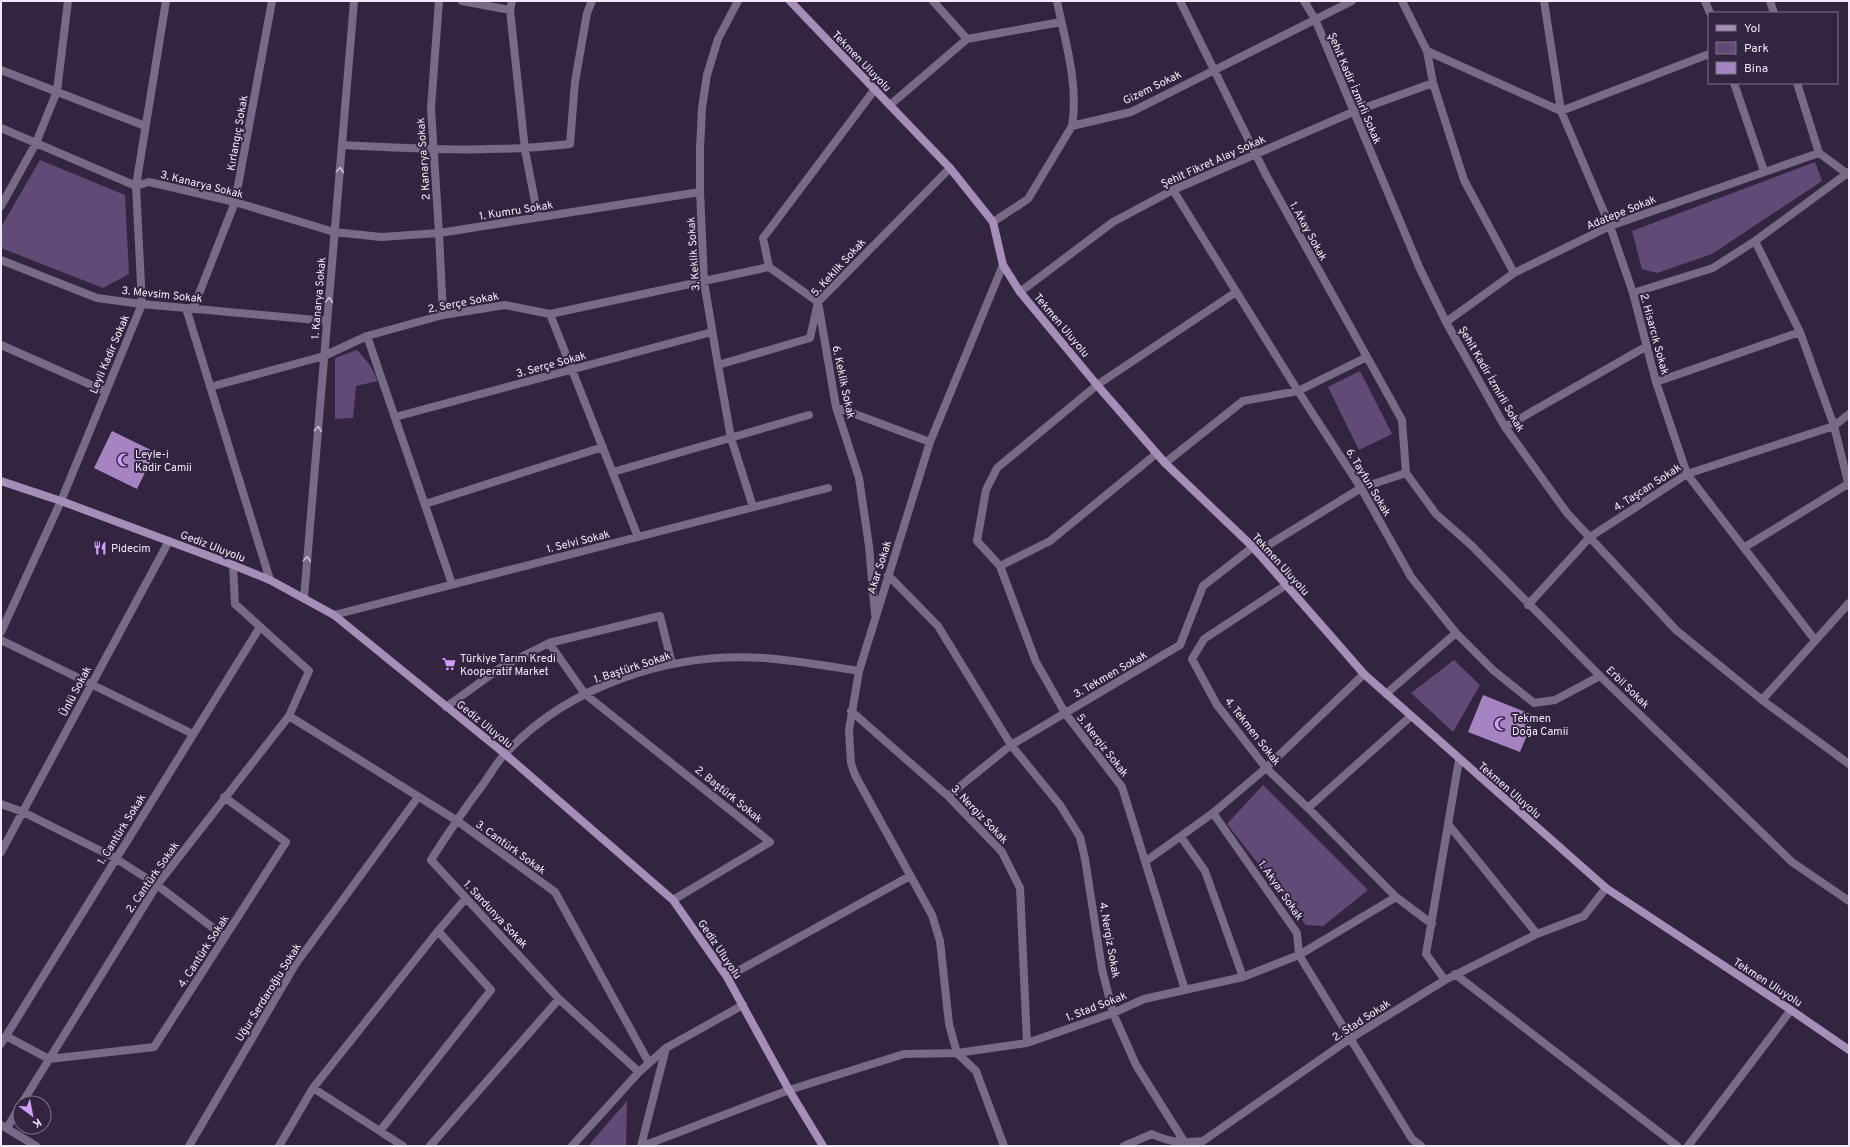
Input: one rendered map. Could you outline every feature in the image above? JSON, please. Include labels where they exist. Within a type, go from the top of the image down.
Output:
[{"type":"street","points":[[1,205],[36,143],[57,91],[68,1]]},
{"type":"street","name":"Leyli Kadir Sokak","points":[[1,632],[61,501],[142,304],[136,186],[166,1]]},
{"type":"street","name":"Kırlangıç Sokak","points":[[189,308],[235,202],[272,1]]},
{"type":"street","name":"1. Kanarya Sokak","points":[[304,598],[354,1]]},
{"type":"street","name":"2 Kanarya Sokak","points":[[439,1],[431,108],[440,233],[443,315]]},
{"type":"street","points":[[462,1],[510,10]]},
{"type":"street","points":[[512,1],[510,10],[526,150],[538,217]]},
{"type":"street","points":[[342,146],[433,150],[526,150],[570,144],[575,82],[587,13],[592,1]]},
{"type":"street","name":"3. Keklik Sokak","points":[[738,1],[718,40],[707,75],[702,108],[700,192],[704,282],[712,332],[731,438],[753,507]]},
{"type":"street","name":"Tekmen Uluyolu","points":[[790,1],[950,168],[993,222],[1003,265],[1020,292],[1097,385],[1156,454],[1255,550],[1364,674],[1459,760],[1606,888],[1849,1050]]},
{"type":"street","points":[[933,1],[967,39]]},
{"type":"street","points":[[993,222],[1028,199],[1072,126],[1074,111],[1072,79],[1057,1]]},
{"type":"street","name":"1. Akay Sokak","points":[[1180,1],[1266,175],[1402,420],[1406,473]]},
{"type":"street","name":"Şehit Kadir İzmirli Sokak","points":[[1304,1],[1315,19],[1420,269],[1446,322],[1505,426],[1567,513],[1676,630],[1762,700],[1849,764]]},
{"type":"street","name":"Gizem Sokak","points":[[1072,126],[1131,112],[1214,68],[1352,1]]},
{"type":"street","points":[[1402,1],[1427,51],[1433,83],[1464,180],[1514,273]]},
{"type":"street","name":"2. Hisarcık Sokak","points":[[1544,1],[1561,110],[1610,226],[1633,293],[1656,382],[1687,474],[1815,640]]},
{"type":"street","points":[[1705,1],[1710,12]]},
{"type":"street","points":[[1770,1],[1774,12]]},
{"type":"street","points":[[890,105],[967,39],[1061,22]]},
{"type":"street","points":[[1427,51],[1561,110],[1708,54]]},
{"type":"street","points":[[1,70],[145,126]]},
{"type":"street","name":"Şehit Fikret Alay Sokak","points":[[1020,292],[1113,222],[1173,190],[1353,112],[1433,83]]},
{"type":"street","points":[[1734,84],[1764,171]]},
{"type":"street","points":[[1633,293],[1713,268],[1755,241],[1849,173],[1819,153],[1797,84]]},
{"type":"street","points":[[818,302],[769,267],[763,238],[874,89]]},
{"type":"street","points":[[1,128],[136,186]]},
{"type":"street","name":"Adatepe Sokak","points":[[1446,322],[1514,273],[1610,226],[1819,153]]},
{"type":"street","name":"5. Keklik Sokak","points":[[718,365],[810,338],[818,302],[950,168]]},
{"type":"street","name":"3. Kanarya Sokak","points":[[136,186],[149,182],[235,202],[334,232]]},
{"type":"street","name":"6. Tayfun Sokak","points":[[1173,190],[1298,392],[1361,488],[1411,577],[1456,633],[1493,670],[1534,703],[1555,700],[1600,676]]},
{"type":"street","name":"1. Kumru Sokak","points":[[334,232],[381,237],[440,233],[700,192]]},
{"type":"street","points":[[1745,548],[1849,485],[1834,426],[1800,332],[1755,241]]},
{"type":"street","name":"3. Mevsim Sokak","points":[[1,260],[98,298],[142,304],[327,320]]},
{"type":"street","name":"Akar Sokak","points":[[957,1053],[949,1024],[940,941],[932,915],[855,775],[850,748],[851,711],[859,671],[875,614],[930,442],[1003,265]]},
{"type":"street","points":[[704,282],[769,267]]},
{"type":"street","name":"2. Serçe Sokak","points":[[210,387],[324,356],[367,336],[443,315],[505,305],[550,314],[704,282]]},
{"type":"street","points":[[1156,454],[1050,540],[1000,566],[977,541],[986,490],[997,468],[1097,385],[1236,292]]},
{"type":"street","name":"6. Keklik Sokak","points":[[818,302],[836,407],[859,478],[869,546],[875,614]]},
{"type":"street","points":[[189,308],[210,387],[270,580]]},
{"type":"street","points":[[550,314],[638,537]]},
{"type":"street","name":"3. Serçe Sokak","points":[[395,417],[712,332]]},
{"type":"street","points":[[1656,382],[1800,332]]},
{"type":"street","points":[[367,336],[452,584]]},
{"type":"street","points":[[1,345],[105,391]]},
{"type":"street","points":[[1505,426],[1647,346]]},
{"type":"street","points":[[1165,463],[1243,401],[1298,392],[1367,357]]},
{"type":"street","points":[[836,407],[930,442]]},
{"type":"street","name":"4. Taşcan Sokak","points":[[1528,605],[1590,537],[1687,474],[1834,426],[1849,414]]},
{"type":"street","points":[[613,472],[808,415]]},
{"type":"street","points":[[425,504],[603,447]]},
{"type":"street","name":"3. Tekmen Sokak","points":[[948,796],[1011,745],[1180,646],[1203,586],[1255,550],[1361,488],[1406,473]]},
{"type":"street","name":"Erbil Sokak","points":[[1406,473],[1436,514],[1471,545],[1528,605],[1792,862],[1849,901]]},
{"type":"street","name":"Gediz Uluyolu","points":[[1,481],[61,501],[233,565],[270,580],[334,615],[505,754],[673,900],[726,977],[743,1005],[789,1090],[823,1146]]},
{"type":"street","name":"1. Selvi Sokak","points":[[334,615],[828,488]]},
{"type":"street","name":"Ünlü Sokak","points":[[1,852],[168,540]]},
{"type":"street","points":[[233,565],[235,604],[260,627]]},
{"type":"street","name":"5. Nergiz Sokak","points":[[1000,566],[1036,662],[1065,713],[1122,787],[1185,990]]},
{"type":"street","name":"4. Nergiz Sokak","points":[[888,575],[938,626],[1011,745],[1060,805],[1080,837],[1085,858],[1102,969],[1113,1013],[1136,1066],[1185,1142]]},
{"type":"street","name":"4. Tekmen Sokak","points":[[1286,585],[1204,638],[1192,659],[1217,705],[1266,768],[1396,897],[1432,924]]},
{"type":"street","points":[[1762,700],[1849,603]]},
{"type":"street","points":[[446,707],[503,666],[549,643],[660,616],[672,664]]},
{"type":"street","name":"2. Cantürk Sokak","points":[[27,1095],[157,884],[289,716],[309,671],[260,627]]},
{"type":"street","name":"1. Cantürk Sokak","points":[[1,1044],[115,858],[260,627]]},
{"type":"street","points":[[1386,694],[1456,633]]},
{"type":"street","points":[[1,640],[193,734]]},
{"type":"street","points":[[549,643],[585,694]]},
{"type":"street","name":"1. Baştürk Sokak","points":[[505,754],[553,711],[585,694],[615,682],[672,664],[711,658],[763,658],[859,671]]},
{"type":"street","points":[[1146,861],[1213,813],[1266,768],[1364,674]]},
{"type":"street","name":"2. Baştürk Sokak","points":[[585,694],[770,842],[673,900]]},
{"type":"street","name":"3. Nergiz Sokak","points":[[851,711],[948,796],[1002,852],[1020,888],[1027,1043]]},
{"type":"street","name":"3. Cantürk Sokak","points":[[289,716],[456,820],[555,892],[649,1063]]},
{"type":"street","points":[[1308,808],[1411,716]]},
{"type":"street","name":"1. Sardunya Sokak","points":[[505,754],[456,820],[431,860],[559,999],[639,1072]]},
{"type":"street","points":[[1445,980],[1426,954],[1459,760]]},
{"type":"street","name":"4. Cantürk Sokak","points":[[49,1059],[154,1047],[286,842],[224,797]]},
{"type":"street","name":"Uğur Serdaroğlu Sokak","points":[[189,1146],[295,966],[418,797]]},
{"type":"street","points":[[1,804],[23,812],[115,858],[157,884],[225,937]]},
{"type":"street","name":"1. Akyar Sokak","points":[[1213,813],[1297,933],[1299,955],[1412,1139],[1421,1146]]},
{"type":"street","points":[[1448,824],[1537,934]]},
{"type":"street","points":[[1181,837],[1205,870],[1244,977]]},
{"type":"street","points":[[726,977],[910,876]]},
{"type":"street","name":"2. Stad Sokak","points":[[1124,1146],[1152,1134],[1167,1141],[1203,1141],[1351,1038],[1455,974],[1537,934],[1584,916],[1606,888]]},
{"type":"street","name":"1. Stad Sokak","points":[[642,1146],[789,1090],[904,1054],[957,1053],[1027,1043],[1113,1013],[1144,999],[1244,977],[1299,955],[1396,897]]},
{"type":"street","points":[[279,1146],[313,1088],[466,898]]},
{"type":"street","points":[[380,1131],[491,990],[438,931]]},
{"type":"street","points":[[1455,974],[1677,1146]]},
{"type":"street","points":[[430,1146],[559,999]]},
{"type":"street","points":[[572,1146],[639,1072],[666,1048],[743,1005]]},
{"type":"street","points":[[1688,1146],[1791,1010]]},
{"type":"street","points":[[6,1036],[49,1059]]},
{"type":"street","points":[[642,1146],[666,1048]]},
{"type":"street","points":[[957,1053],[976,1071],[1004,1146]]},
{"type":"street","points":[[313,1088],[403,1146]]},
{"type":"street","points":[[12,1116],[4,1127],[36,1146]]},
{"type":"green space","points":[[40,160],[125,195],[129,274],[103,288],[1,248],[1,227]]},
{"type":"green space","points":[[1815,162],[1822,181],[1712,254],[1657,273],[1642,269],[1632,231]]},
{"type":"green space","points":[[357,350],[370,365],[378,381],[356,386],[353,418],[335,419],[335,358]]},
{"type":"green space","points":[[1360,371],[1392,434],[1359,450],[1328,387]]},
{"type":"green space","points":[[1454,660],[1480,685],[1453,732],[1411,693]]},
{"type":"green space","points":[[1263,785],[1368,890],[1323,926],[1306,925],[1227,824]]},
{"type":"green space","points":[[627,1101],[626,1146],[588,1146]]},
{"type":"building","name":"Leyle-i Kadir Camii","points":[[112,431],[155,452],[137,489],[94,468]]},
{"type":"building","name":"Tekmen Doğa Camii","points":[[1483,695],[1535,716],[1520,752],[1468,732]]},
{"type":"place","name":"Leyle-i Kadir Camii","points":[[124,460]]},
{"type":"place","name":"Pidecim","points":[[100,548]]},
{"type":"place","name":"Türkiye Tarım Kredi Kooperatif Market","points":[[449,664]]},
{"type":"place","name":"Tekmen Doğa Camii","points":[[1501,724]]}]
